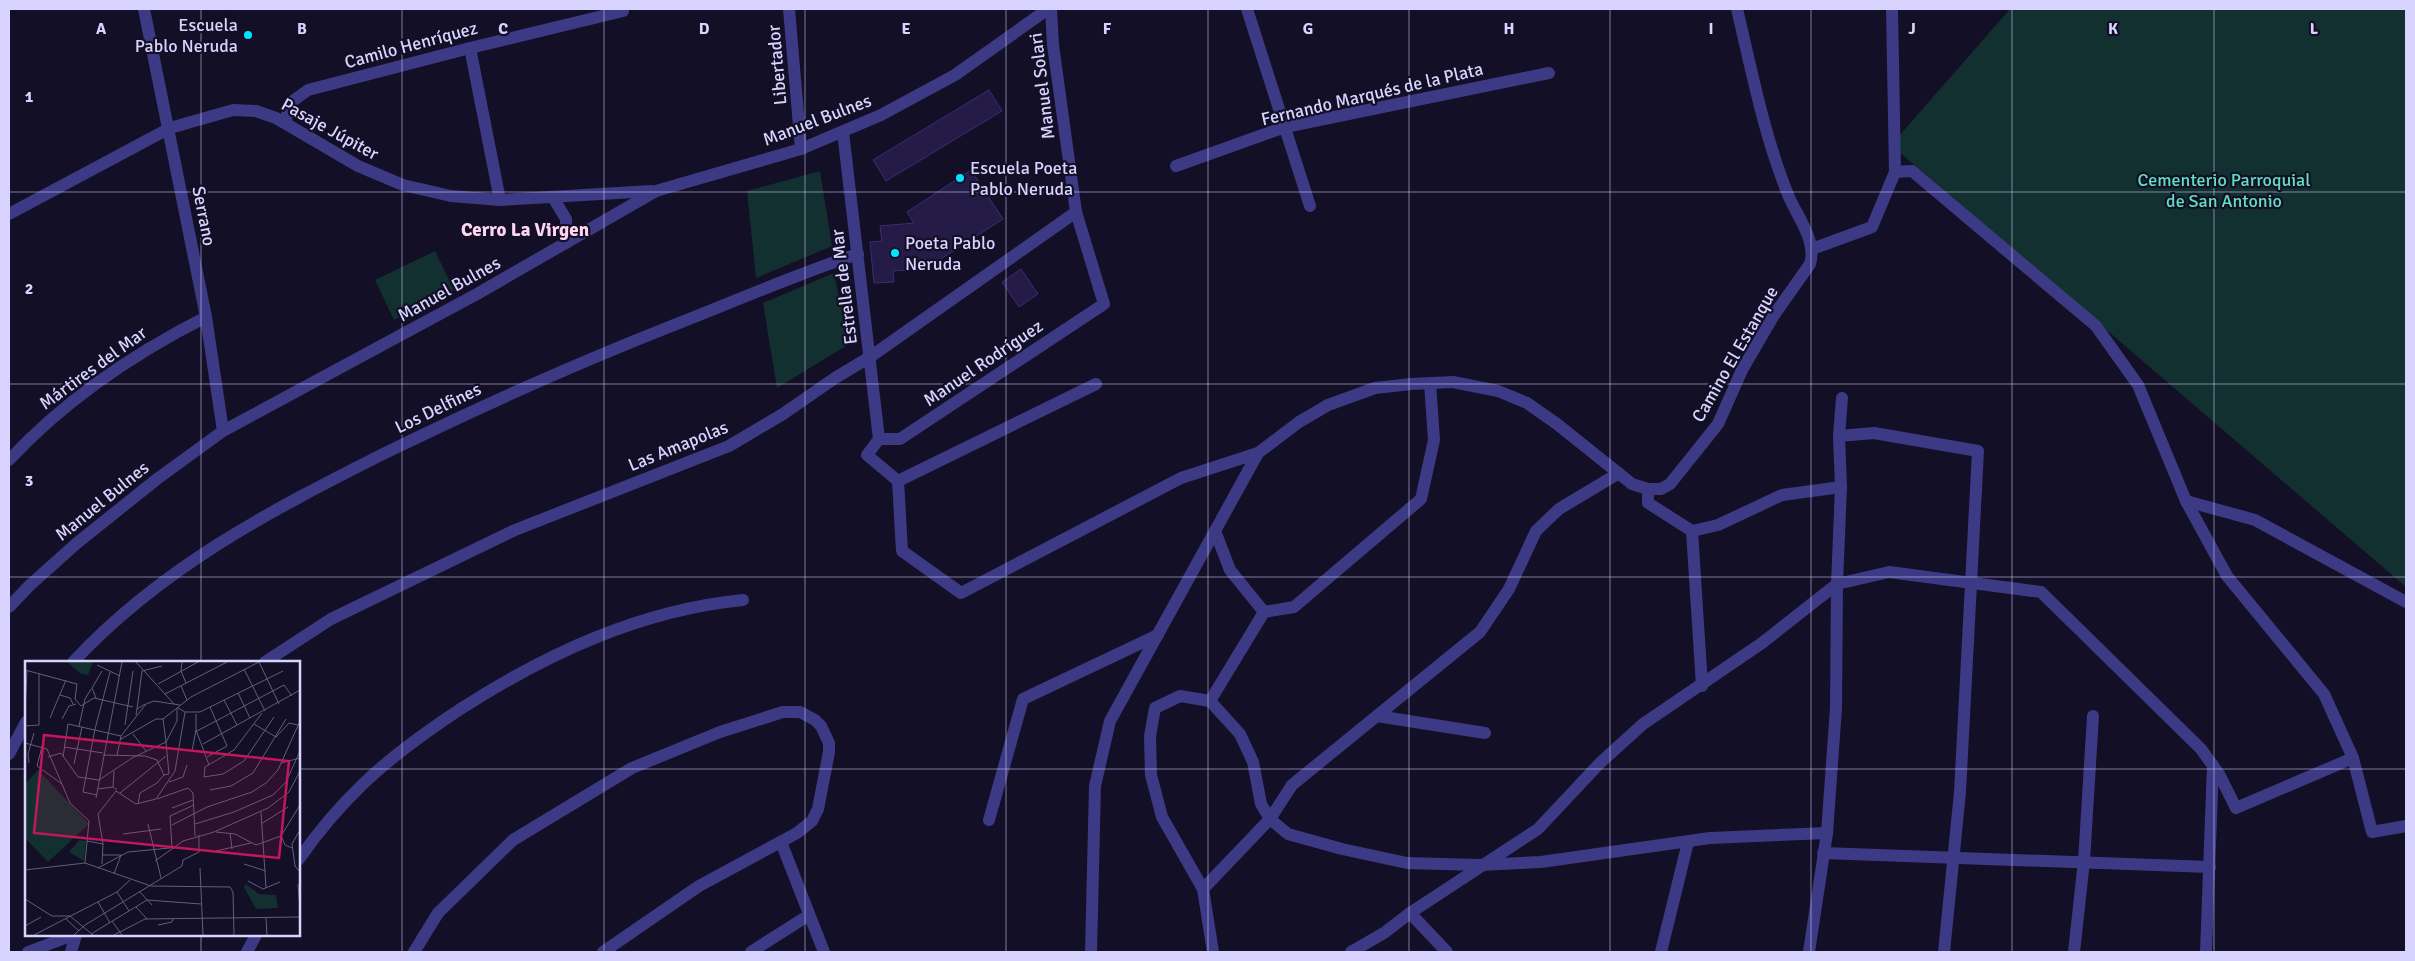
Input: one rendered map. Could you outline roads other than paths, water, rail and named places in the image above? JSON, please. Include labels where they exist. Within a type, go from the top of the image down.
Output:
[{"type":"street","name":"Serrano","points":[[144,9],[170,128],[206,317],[223,431]]},
{"type":"street","name":"Libertador","points":[[789,9],[802,149]]},
{"type":"street","name":"Manuel Bulnes","points":[[9,607],[71,548],[157,479],[223,431],[477,294],[656,191],[802,149],[889,111],[955,75],[1049,9]]},
{"type":"street","name":"Manuel Solari","points":[[1049,9],[1076,212],[1104,304]]},
{"type":"street","points":[[1247,9],[1310,206]]},
{"type":"street","points":[[1737,9],[1770,146],[1787,192],[1812,249],[1872,227],[1895,172],[1892,9]]},
{"type":"street","name":"Camilo Henríquez","points":[[286,123],[290,103],[308,90],[623,11]]},
{"type":"street","points":[[470,48],[500,200]]},
{"type":"street","name":"Fernando Marqués de la Plata","points":[[1176,166],[1285,127],[1549,73]]},
{"type":"street","name":"Pasaje Júpiter","points":[[9,214],[170,128],[234,110],[266,114],[286,123],[358,166],[403,185],[451,196],[500,200],[554,199],[656,191]]},
{"type":"street","name":"Estrella de Mar","points":[[843,132],[879,438]]},
{"type":"street","points":[[1895,172],[1912,171],[2096,326],[2138,384],[2186,501],[2227,576],[2324,694],[2354,758],[2372,832],[2406,826]]},
{"type":"street","points":[[554,199],[566,219],[566,243]]},
{"type":"street","name":"Las Amapolas","points":[[266,661],[331,619],[515,530],[729,446],[784,414],[835,378],[870,357],[1076,212]]},
{"type":"street","name":"Camino El Estanque","points":[[1648,489],[1661,488],[1670,484],[1718,424],[1746,362],[1774,315],[1810,264],[1812,249]]},
{"type":"street","name":"Los Delfines","points":[[74,661],[108,626],[149,590],[178,569],[266,514],[485,404],[562,370],[811,269],[858,254]]},
{"type":"street","name":"Manuel Rodríguez","points":[[879,438],[900,439],[1104,304]]},
{"type":"street","name":"Mártires del Mar","points":[[9,460],[54,416],[87,390],[157,343],[206,317]]},
{"type":"street","points":[[879,438],[867,455],[898,481],[902,551],[961,593],[1181,478],[1258,454],[1299,422],[1328,405],[1376,388],[1453,382],[1498,391],[1520,399],[1557,424],[1632,484],[1648,489],[1648,503],[1692,531],[1718,525],[1782,495],[1841,487]]},
{"type":"street","points":[[1210,701],[1264,612],[1294,607],[1421,499],[1434,440],[1430,383]]},
{"type":"street","points":[[898,481],[1096,384]]},
{"type":"street","points":[[1809,952],[1827,833],[1836,708],[1836,584],[1841,487],[1839,436],[1842,398]]},
{"type":"street","points":[[1839,436],[1874,433],[1978,451],[1964,727],[1955,857],[1944,952]]},
{"type":"street","points":[[1091,952],[1095,786],[1102,749],[1110,722],[1258,454]]},
{"type":"street","points":[[1203,889],[1270,819],[1292,785],[1480,632],[1509,589],[1536,532],[1559,509],[1619,473]]},
{"type":"street","points":[[2186,501],[2255,520],[2406,602]]},
{"type":"street","points":[[1214,531],[1230,570],[1264,612]]},
{"type":"street","points":[[1692,531],[1702,686]]},
{"type":"street","points":[[1351,952],[1384,933],[1410,913],[1538,829],[1600,763],[1643,724],[1702,686],[1762,643],[1836,584],[1889,572],[2041,592],[2201,749],[2236,808],[2354,758]]},
{"type":"street","points":[[300,857],[341,806],[388,762],[432,728],[478,698],[540,663],[608,633],[681,609],[743,600]]},
{"type":"street","points":[[989,820],[1023,699],[1158,635]]},
{"type":"street","points":[[1213,952],[1203,889],[1162,817],[1152,775],[1150,736],[1154,708],[1180,696],[1210,701],[1240,734],[1253,762],[1261,804],[1270,819],[1288,834],[1388,859],[1407,863],[1485,864],[1540,862],[1710,838],[1827,833]]},
{"type":"street","points":[[414,952],[438,913],[513,840],[632,768],[720,732],[775,714],[792,711],[807,715],[821,726],[826,734],[829,752],[816,815],[805,827],[699,886],[603,952]]},
{"type":"street","points":[[1377,716],[1485,733]]},
{"type":"street","points":[[2074,952],[2084,861],[2093,716]]},
{"type":"street","points":[[9,754],[25,724]]},
{"type":"street","points":[[2206,952],[2212,765]]},
{"type":"street","points":[[781,842],[824,952]]},
{"type":"street","points":[[1661,952],[1688,842]]},
{"type":"street","points":[[1823,852],[2210,867]]},
{"type":"street","points":[[1410,913],[1447,952]]},
{"type":"street","points":[[752,952],[809,914]]},
{"type":"street","points":[[28,952],[72,936]]},
{"type":"street","points":[[71,952],[75,936]]},
{"type":"street","points":[[247,952],[255,936]]},
{"type":"place","name":"Escuela Pablo Neruda","points":[[248,35]]},
{"type":"place","name":"Escuela Poeta Pablo Neruda","points":[[960,178]]},
{"type":"place","name":"Poeta Pablo Neruda","points":[[895,253]]},
{"type":"district","name":"Cerro La Virgen","points":[[525,229]]},
{"type":"park label","name":"Cementerio Parroquial de San Antonio","points":[[2224,190]]}]
